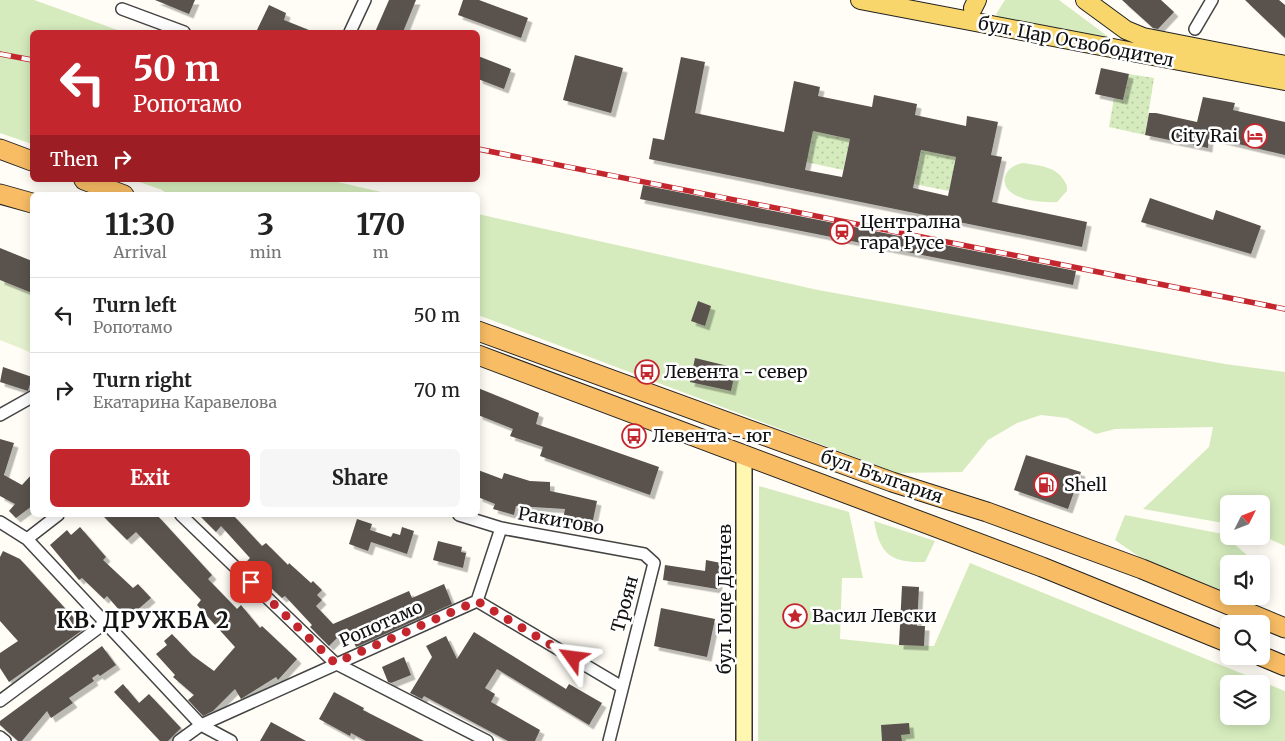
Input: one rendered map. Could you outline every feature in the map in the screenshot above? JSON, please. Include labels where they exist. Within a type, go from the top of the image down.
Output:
[{"type":"highway","points":[[0,149],[30,160]]},
{"type":"highway","points":[[89,182],[116,192]]},
{"type":"highway","points":[[0,194],[30,202]]},
{"type":"highway","name":"бул. България","points":[[480,332],[892,482],[987,512],[1133,566],[1285,628]]},
{"type":"highway","name":"бул. България","points":[[480,356],[1042,567],[1220,639]]},
{"type":"highway","points":[[1270,660],[1285,666]]},
{"type":"main road","name":"бул. Цар Освободител","points":[[864,0],[952,19],[1285,81]]},
{"type":"main road","name":"бул. Цар Освободител","points":[[1085,0],[1119,25],[1143,37],[1285,65]]},
{"type":"main road","points":[[952,19],[978,3]]},
{"type":"main road","name":"бул. Гоце Делчев","points":[[744,456],[744,741]]},
{"type":"street","points":[[351,30],[365,0]]},
{"type":"street","points":[[1194,29],[1212,0]]},
{"type":"street","points":[[122,9],[179,30]]},
{"type":"street","points":[[0,415],[30,397]]},
{"type":"street","points":[[26,539],[55,517]]},
{"type":"street","points":[[183,517],[335,663],[487,741]]},
{"type":"street","name":"Ракитово","points":[[465,517],[501,528],[644,554],[654,563]]},
{"type":"street","points":[[3,528],[26,539],[201,726],[231,741]]},
{"type":"street","points":[[501,528],[477,601],[622,687]]},
{"type":"street","name":"Троян","points":[[609,741],[654,563]]},
{"type":"street","name":"Ропотамо","points":[[179,741],[201,726],[335,663],[477,601]]},
{"type":"street","points":[[0,701],[104,624]]},
{"type":"street","points":[[0,737],[5,741]]},
{"type":"green space","points":[[0,0],[34,0],[117,30],[30,30],[30,143],[0,133]]},
{"type":"green space","points":[[1005,0],[1059,0],[1118,44],[1002,21],[996,14]]},
{"type":"green space","points":[[1129,74],[1154,78],[1145,135],[1109,127],[1114,98],[1123,99]]},
{"type":"green space","points":[[813,131],[850,139],[843,170],[806,162]]},
{"type":"green space","points":[[921,150],[956,157],[949,191],[914,184]]},
{"type":"green space","points":[[1023,163],[1043,166],[1059,174],[1064,179],[1067,191],[1057,202],[1035,201],[1015,195],[1006,186],[1005,176],[1011,168]]},
{"type":"green space","points":[[140,182],[338,182],[381,192],[164,192]]},
{"type":"green space","points":[[480,214],[818,290],[1225,364],[1285,372],[1285,546],[1270,539],[1270,495],[1220,495],[1220,522],[1143,509],[1209,447],[1213,427],[1115,429],[1096,434],[1067,418],[1041,415],[1017,423],[988,440],[962,472],[897,473],[480,316]]},
{"type":"green space","points":[[0,280],[30,292],[30,352],[0,340]]},
{"type":"green space","points":[[759,486],[849,512],[863,578],[842,578],[840,639],[899,645],[934,646],[970,563],[1246,675],[1220,675],[1220,725],[1270,725],[1270,685],[1285,691],[1285,741],[758,741]]},
{"type":"green space","points":[[1125,515],[1220,533],[1220,545],[1235,545],[1247,555],[1220,555],[1220,591],[1141,558],[1115,540]]},
{"type":"green space","points":[[874,521],[935,541],[925,562],[903,561],[889,554],[880,541]]},
{"type":"building","points":[[155,0],[195,0],[189,14]]},
{"type":"building","points":[[389,0],[416,0],[404,30],[376,30]]},
{"type":"building","points":[[463,0],[479,0],[528,18],[521,38],[458,15]]},
{"type":"building","points":[[1122,0],[1161,0],[1174,12],[1158,29],[1153,28]]},
{"type":"building","points":[[1245,0],[1279,0],[1285,5],[1285,38]]},
{"type":"building","points":[[269,5],[286,13],[284,20],[309,30],[257,30]]},
{"type":"building","points":[[575,55],[623,68],[611,113],[563,100]]},
{"type":"building","points":[[480,57],[511,69],[504,89],[480,80]]},
{"type":"building","name":"Централна гара Русе","points":[[681,57],[705,62],[695,113],[784,132],[794,81],[820,87],[818,96],[872,107],[874,95],[917,104],[915,115],[966,126],[967,116],[998,122],[991,155],[1002,157],[992,202],[1087,222],[1082,247],[649,159],[653,138],[664,140]],"holes":[[[813,131],[850,139],[842,177],[805,170]],[[921,150],[956,157],[948,196],[913,188]]]},
{"type":"building","points":[[1101,68],[1129,74],[1123,100],[1095,94]]},
{"type":"building","points":[[1203,97],[1235,103],[1233,110],[1285,122],[1285,155],[1209,137],[1208,148],[1145,135],[1149,113],[1197,122]]},
{"type":"building","points":[[643,185],[1076,271],[1073,285],[640,199]]},
{"type":"building","points":[[1150,198],[1213,220],[1216,210],[1261,226],[1251,254],[1141,222]]},
{"type":"building","points":[[0,248],[30,260],[30,292],[0,280]]},
{"type":"building","points":[[698,301],[711,306],[705,326],[691,321]]},
{"type":"building","points":[[695,358],[736,368],[731,391],[690,382]]},
{"type":"building","points":[[3,367],[30,376],[28,391],[0,382]]},
{"type":"building","points":[[480,389],[539,413],[536,424],[659,467],[650,495],[540,456],[543,447],[510,436],[513,429],[480,416]]},
{"type":"building","points":[[0,439],[14,443],[4,475],[22,485],[30,476],[30,508],[16,518],[9,511],[15,504],[0,496]]},
{"type":"building","name":"Shell","points":[[1026,455],[1081,472],[1068,509],[1014,490]]},
{"type":"building","points":[[480,471],[502,479],[504,473],[530,481],[550,482],[550,491],[597,501],[592,525],[563,519],[565,509],[516,506],[514,515],[493,509],[495,504],[480,498]]},
{"type":"building","points":[[104,517],[159,517],[212,575],[208,579],[237,609],[241,605],[260,628],[262,626],[297,659],[278,680],[276,677],[241,699],[235,689],[213,711],[203,716],[188,700],[194,695],[173,677],[175,675],[156,654],[167,645],[164,641],[172,634],[192,655],[214,671],[235,647],[197,605],[201,600],[136,532],[127,540]]},
{"type":"building","points":[[201,517],[235,517],[262,546],[266,543],[288,565],[289,563],[311,583],[313,581],[322,590],[317,595],[322,600],[316,606],[333,624],[409,591],[412,598],[444,584],[452,604],[356,647],[347,628],[329,646],[310,627],[312,625],[285,596],[282,598],[269,586],[270,584],[247,561],[250,558],[221,526],[216,532]]},
{"type":"building","points":[[357,519],[372,524],[370,530],[391,537],[393,533],[400,535],[402,527],[414,531],[407,554],[371,542],[368,551],[349,544]]},
{"type":"building","points":[[80,527],[106,557],[103,560],[133,588],[138,584],[151,598],[127,619],[107,596],[104,599],[82,578],[79,580],[50,545],[67,530],[71,535]]},
{"type":"building","points":[[438,541],[462,547],[461,552],[466,553],[463,568],[433,560]]},
{"type":"building","points":[[3,551],[20,559],[84,629],[9,682],[0,668],[0,653],[18,641],[0,621],[0,557]]},
{"type":"building","points":[[706,560],[721,563],[717,589],[663,580],[665,565],[705,571]]},
{"type":"building","points":[[902,586],[919,587],[917,626],[925,626],[924,646],[899,645]]},
{"type":"building","points":[[661,608],[715,619],[707,657],[654,646]]},
{"type":"building","points":[[474,632],[566,689],[569,684],[602,703],[589,725],[497,669],[485,688],[495,694],[491,702],[540,730],[535,741],[508,741],[424,696],[422,699],[410,693],[432,657],[426,646],[446,636],[457,659]]},
{"type":"building","points":[[102,646],[116,665],[100,676],[98,674],[92,678],[94,681],[69,698],[73,703],[51,718],[47,711],[22,741],[18,741],[0,725],[0,721]]},
{"type":"building","points":[[404,657],[411,675],[391,683],[388,682],[382,667]]},
{"type":"building","points":[[123,684],[139,703],[149,694],[181,728],[168,741],[160,741],[114,692]]},
{"type":"building","points":[[334,692],[364,708],[363,710],[424,741],[366,741],[351,733],[350,736],[319,719]]},
{"type":"building","points":[[271,722],[306,741],[260,741]]},
{"type":"building","points":[[909,723],[910,734],[901,735],[902,741],[882,741],[881,725]]},
{"type":"railway","points":[[0,54],[30,60]]},
{"type":"railway","points":[[480,149],[1285,309]]},
{"type":"place","name":"City Rai","points":[[1255,136]]},
{"type":"place","name":"Централна гара Русе","points":[[842,232]]},
{"type":"place","name":"Левента - север","points":[[647,372]]},
{"type":"place","name":"Левента - юг","points":[[634,436]]},
{"type":"place","name":"Shell","points":[[1046,485]]},
{"type":"place","name":"Васил Левски","points":[[795,616]]},
{"type":"district","name":"КВ. ДРУЖБА 2","points":[[143,620]]},
{"type":"route","points":[[251,582],[335,663],[477,601],[573,658]]}]
